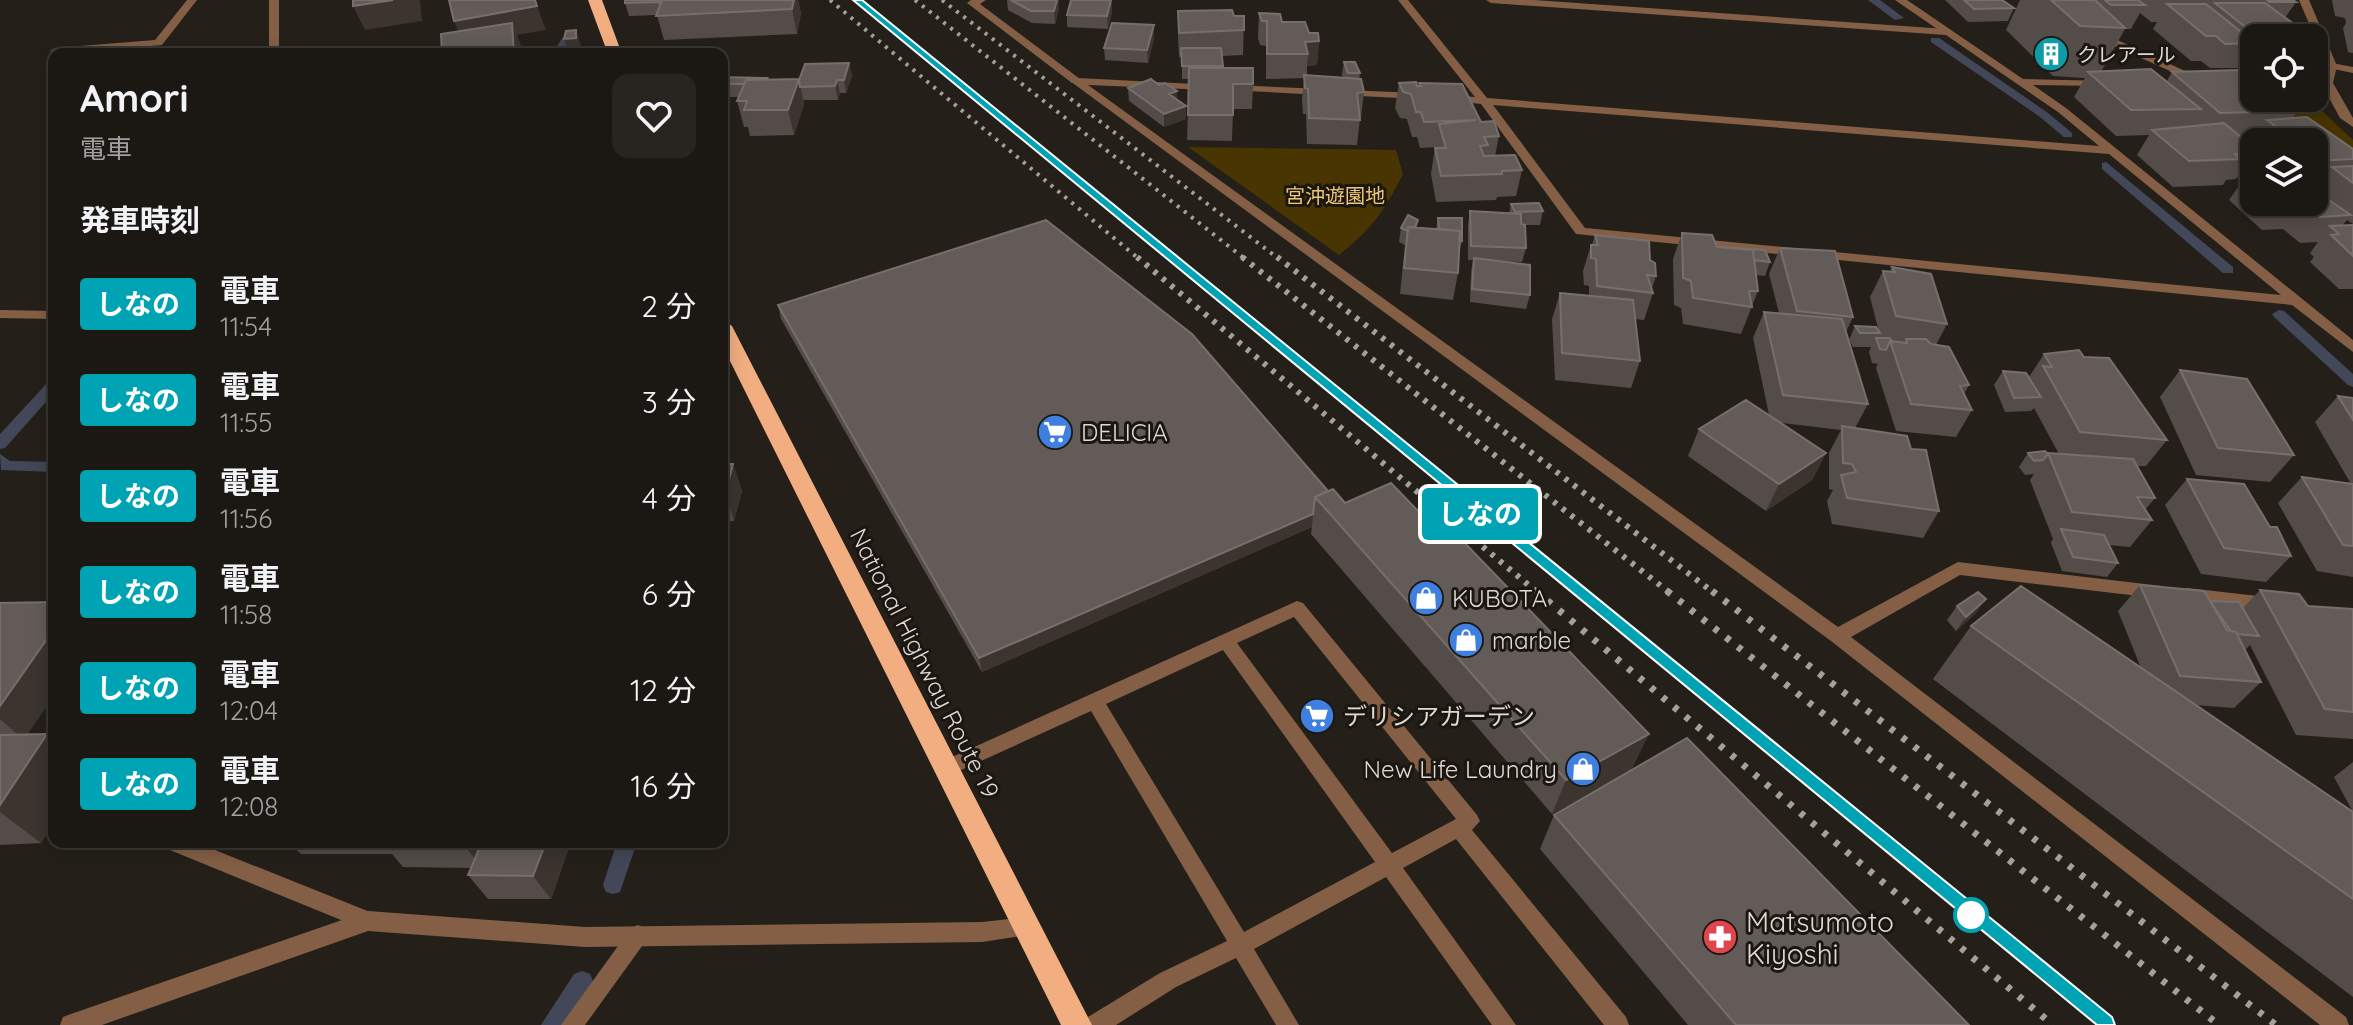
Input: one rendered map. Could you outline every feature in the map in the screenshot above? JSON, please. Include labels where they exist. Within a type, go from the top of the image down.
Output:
[{"type":"highway","points":[[595,0],[613,48]]},
{"type":"highway","name":"National Highway Route 19","points":[[728,338],[1077,1025]]},
{"type":"street","points":[[94,48],[158,43],[192,0]]},
{"type":"street","points":[[274,0],[274,48]]},
{"type":"street","points":[[981,0],[972,3],[1837,636],[2338,1025]]},
{"type":"street","points":[[1403,0],[1485,102],[1581,231],[2298,301]]},
{"type":"street","points":[[1491,0],[1946,32]]},
{"type":"street","points":[[1900,0],[2021,82],[2113,151],[2353,347]]},
{"type":"street","points":[[2304,0],[2332,66]]},
{"type":"street","points":[[2093,33],[2210,85],[2179,84]]},
{"type":"street","points":[[2332,66],[2353,70]]},
{"type":"street","points":[[2328,72],[2332,66]]},
{"type":"street","points":[[1076,81],[1485,102],[2113,151]]},
{"type":"street","points":[[2021,82],[2115,83]]},
{"type":"street","points":[[2328,94],[2353,124]]},
{"type":"street","points":[[0,314],[48,315]]},
{"type":"street","points":[[1837,636],[1958,568],[2290,607]]},
{"type":"street","points":[[948,768],[1297,608],[1470,821],[1241,945],[1168,980],[1096,1025]]},
{"type":"street","points":[[1226,641],[1505,1025]]},
{"type":"street","points":[[1095,701],[1288,1025]]},
{"type":"street","points":[[1459,828],[1618,1025]]},
{"type":"street","points":[[187,848],[368,921],[585,937],[982,932],[1027,927]]},
{"type":"street","points":[[71,1025],[368,921]]},
{"type":"street","points":[[572,1025],[638,935]]},
{"type":"green space","points":[[2219,89],[2240,94],[2240,101]]},
{"type":"green space","points":[[2260,112],[2323,112],[2353,140],[2353,180],[2328,156],[2328,128],[2289,128]]},
{"type":"green space","name":"宮沖遊園地","points":[[1188,147],[1396,150],[1403,174],[1376,219],[1339,255]]},
{"type":"building","points":[[353,0],[393,0],[353,6]]},
{"type":"building","points":[[449,0],[535,0],[537,6],[454,21]]},
{"type":"building","points":[[625,0],[662,0],[625,3]]},
{"type":"building","points":[[662,0],[794,0],[792,9],[656,16]]},
{"type":"building","points":[[1011,0],[1057,0],[1054,11],[1031,11]]},
{"type":"building","points":[[1071,0],[1111,0],[1107,16],[1067,15]]},
{"type":"building","points":[[1964,0],[2002,0],[2014,8],[1974,9]]},
{"type":"building","points":[[2051,0],[2095,0],[2125,28],[2080,26]]},
{"type":"building","points":[[2105,0],[2138,0],[2145,5],[2111,5]]},
{"type":"building","points":[[2267,0],[2293,0],[2296,2],[2269,2]]},
{"type":"building","points":[[2215,3],[2265,3],[2294,24],[2241,24]]},
{"type":"building","points":[[2167,4],[2206,4],[2240,31],[2240,43],[2225,44],[2216,36],[2206,36]]},
{"type":"building","points":[[1232,10],[1234,16],[1244,16],[1244,30],[1179,33],[1178,11]]},
{"type":"building","points":[[1259,13],[1280,14],[1282,22],[1305,22],[1309,33],[1318,33],[1319,41],[1305,42],[1308,54],[1267,54],[1267,21],[1262,21]]},
{"type":"building","points":[[512,23],[514,48],[442,48],[441,34]]},
{"type":"building","points":[[1112,23],[1154,25],[1147,50],[1104,48]]},
{"type":"building","points":[[576,30],[576,38],[564,39],[566,31]]},
{"type":"building","points":[[1181,48],[1221,48],[1223,66],[1182,66]]},
{"type":"building","points":[[1344,62],[1355,62],[1360,73],[1348,73]]},
{"type":"building","points":[[849,63],[844,80],[837,80],[835,86],[800,87],[799,80],[805,64]]},
{"type":"building","points":[[1189,68],[1253,68],[1253,84],[1233,84],[1233,115],[1188,115]]},
{"type":"building","points":[[2151,69],[2201,109],[2131,110],[2088,72]]},
{"type":"building","points":[[2239,70],[2240,112],[2258,112],[2220,113],[2172,72]]},
{"type":"building","points":[[1304,75],[1361,79],[1364,92],[1357,93],[1360,120],[1309,118]]},
{"type":"building","points":[[728,77],[767,78],[746,80],[744,84],[728,84]]},
{"type":"building","points":[[799,79],[788,110],[744,110],[747,101],[737,101],[746,80]]},
{"type":"building","points":[[1151,79],[1177,91],[1169,94],[1186,106],[1164,114],[1128,88]]},
{"type":"building","points":[[1416,82],[1417,86],[1421,86],[1419,83],[1462,84],[1481,122],[1494,121],[1499,136],[1484,137],[1488,145],[1480,146],[1484,156],[1515,155],[1522,170],[1502,171],[1502,174],[1441,176],[1435,148],[1446,148],[1439,124],[1476,120],[1424,122],[1421,112],[1416,112],[1411,94],[1403,92],[1399,83]]},
{"type":"building","points":[[2307,117],[2323,128],[2278,128],[2267,120]]},
{"type":"building","points":[[2224,123],[2240,136],[2240,154],[2235,154],[2240,159],[2189,161],[2152,130]]},
{"type":"building","points":[[2328,132],[2353,149],[2353,159],[2328,160]]},
{"type":"building","points":[[2353,166],[2353,183],[2332,167]]},
{"type":"building","points":[[2328,199],[2351,215],[2320,217],[2328,216]]},
{"type":"building","points":[[1539,203],[1543,211],[1515,212],[1511,204]]},
{"type":"building","points":[[1470,211],[1521,214],[1526,248],[1471,246]]},
{"type":"building","points":[[1408,215],[1418,220],[1415,227],[1408,227],[1408,231],[1401,228]]},
{"type":"building","points":[[1438,218],[1462,218],[1462,241],[1459,240],[1460,231],[1439,229]]},
{"type":"building","name":"DELICIA","points":[[1046,220],[1192,334],[1328,491],[1315,497],[1313,514],[979,658],[778,305]]},
{"type":"building","points":[[2353,225],[2353,256],[2331,235],[2339,234],[2330,226]]},
{"type":"building","points":[[1408,227],[1460,231],[1458,273],[1404,268]]},
{"type":"building","points":[[1682,233],[1712,235],[1717,247],[1753,250],[1758,291],[1749,291],[1752,307],[1693,298],[1691,281],[1683,278]]},
{"type":"building","points":[[1595,235],[1649,241],[1650,260],[1655,263],[1656,276],[1647,275],[1653,293],[1597,286],[1596,259],[1591,258],[1591,245],[1598,245]]},
{"type":"building","points":[[1721,247],[1765,250],[1770,262],[1754,260],[1753,250]]},
{"type":"building","points":[[1780,248],[1835,251],[1853,317],[1797,311]]},
{"type":"building","points":[[1474,258],[1530,265],[1530,295],[1472,289]]},
{"type":"building","points":[[1892,267],[1931,274],[1947,324],[1896,316],[1883,271],[1895,272]]},
{"type":"building","points":[[1560,293],[1633,300],[1640,361],[1562,353]]},
{"type":"building","points":[[1764,312],[1842,319],[1868,404],[1783,395]]},
{"type":"building","points":[[1855,326],[1876,327],[1880,333],[1860,333]]},
{"type":"building","points":[[1876,338],[1890,338],[1892,342],[1886,350],[1880,349]]},
{"type":"building","points":[[1906,339],[1926,339],[1931,344],[1949,347],[1969,385],[1960,386],[1972,410],[1911,404],[1890,341],[1907,343]]},
{"type":"building","points":[[2079,350],[2084,357],[2109,358],[2167,440],[2080,432],[2043,366],[2052,367],[2044,354]]},
{"type":"building","points":[[2180,370],[2247,379],[2294,455],[2218,448]]},
{"type":"building","points":[[2003,371],[2026,373],[2041,397],[2014,398]]},
{"type":"building","points":[[2338,396],[2353,398],[2353,420]]},
{"type":"building","points":[[1746,400],[1826,453],[1779,484],[1699,429]]},
{"type":"building","points":[[1842,426],[1907,436],[1911,449],[1926,450],[1939,511],[1847,498],[1841,475],[1856,472],[1852,464],[1843,463]]},
{"type":"building","points":[[2045,451],[2048,454],[2043,460],[2034,461],[2028,453]]},
{"type":"building","points":[[2048,453],[2133,459],[2155,498],[2137,497],[2152,520],[2072,512]]},
{"type":"building","points":[[728,464],[733,464],[728,483]]},
{"type":"building","points":[[2302,477],[2353,484],[2353,546],[2343,545]]},
{"type":"building","points":[[2187,479],[2244,484],[2270,527],[2277,527],[2291,556],[2224,548]]},
{"type":"building","points":[[1391,483],[1447,541],[1458,536],[1649,734],[1566,780],[1315,497],[1333,489],[1345,503]]},
{"type":"building","points":[[2061,529],[2104,535],[2118,563],[2073,557]]},
{"type":"building","points":[[2140,585],[2204,591],[2227,630],[2236,632],[2261,682],[2180,676]]},
{"type":"building","points":[[2021,586],[2353,812],[2353,899],[1971,626]]},
{"type":"building","points":[[2260,590],[2299,594],[2308,606],[2353,609],[2353,712],[2325,709]]},
{"type":"building","points":[[1978,592],[1986,599],[1966,617],[1957,606]]},
{"type":"building","points":[[2210,601],[2239,602],[2259,636],[2231,631]]},
{"type":"building","points":[[48,602],[48,638],[0,706],[0,603]]},
{"type":"building","points":[[47,734],[0,805],[0,735]]},
{"type":"building","name":"Matsumoto Kiyoshi","points":[[1687,738],[1969,1025],[1736,1025],[1554,815]]},
{"type":"building","points":[[479,848],[544,848],[533,876],[468,875]]},
{"type":"waterway","points":[[1873,0],[1899,18]]},
{"type":"waterway","points":[[561,48],[567,39]]},
{"type":"waterway","points":[[1935,40],[2068,135]]},
{"type":"waterway","points":[[2106,166],[2228,270]]},
{"type":"waterway","points":[[2279,314],[2353,382]]},
{"type":"waterway","points":[[0,444],[48,391]]},
{"type":"waterway","points":[[0,459],[6,466],[48,467]]},
{"type":"waterway","points":[[613,885],[625,848]]},
{"type":"waterway","points":[[552,1025],[582,981]]},
{"type":"railway","points":[[830,0],[1139,259]]},
{"type":"railway","points":[[858,0],[1173,259]]},
{"type":"railway","points":[[915,0],[1245,259]]},
{"type":"railway","points":[[942,0],[1279,259]]},
{"type":"railway","points":[[1137,257],[1538,593]]},
{"type":"railway","points":[[1171,257],[1579,593]]},
{"type":"railway","points":[[1242,257],[1670,593]]},
{"type":"railway","points":[[1277,257],[1714,593]]},
{"type":"railway","points":[[1536,591],[2053,1025]]},
{"type":"railway","points":[[1577,591],[2104,1025]]},
{"type":"railway","points":[[1667,591],[2219,1025]]},
{"type":"railway","points":[[1712,591],[2276,1025]]},
{"type":"train","name":"しなの","points":[[858,0],[2104,1025]]},
{"type":"place","name":"クレアール","points":[[2051,54]]},
{"type":"place","name":"DELICIA","points":[[1055,432]]},
{"type":"place","name":"KUBOTA","points":[[1426,598]]},
{"type":"place","name":"marble","points":[[1466,640]]},
{"type":"place","name":"デリシアガーデン","points":[[1317,716]]},
{"type":"place","name":"New Life Laundry","points":[[1583,769]]},
{"type":"place","name":"Matsumoto Kiyoshi","points":[[1720,937]]}]
